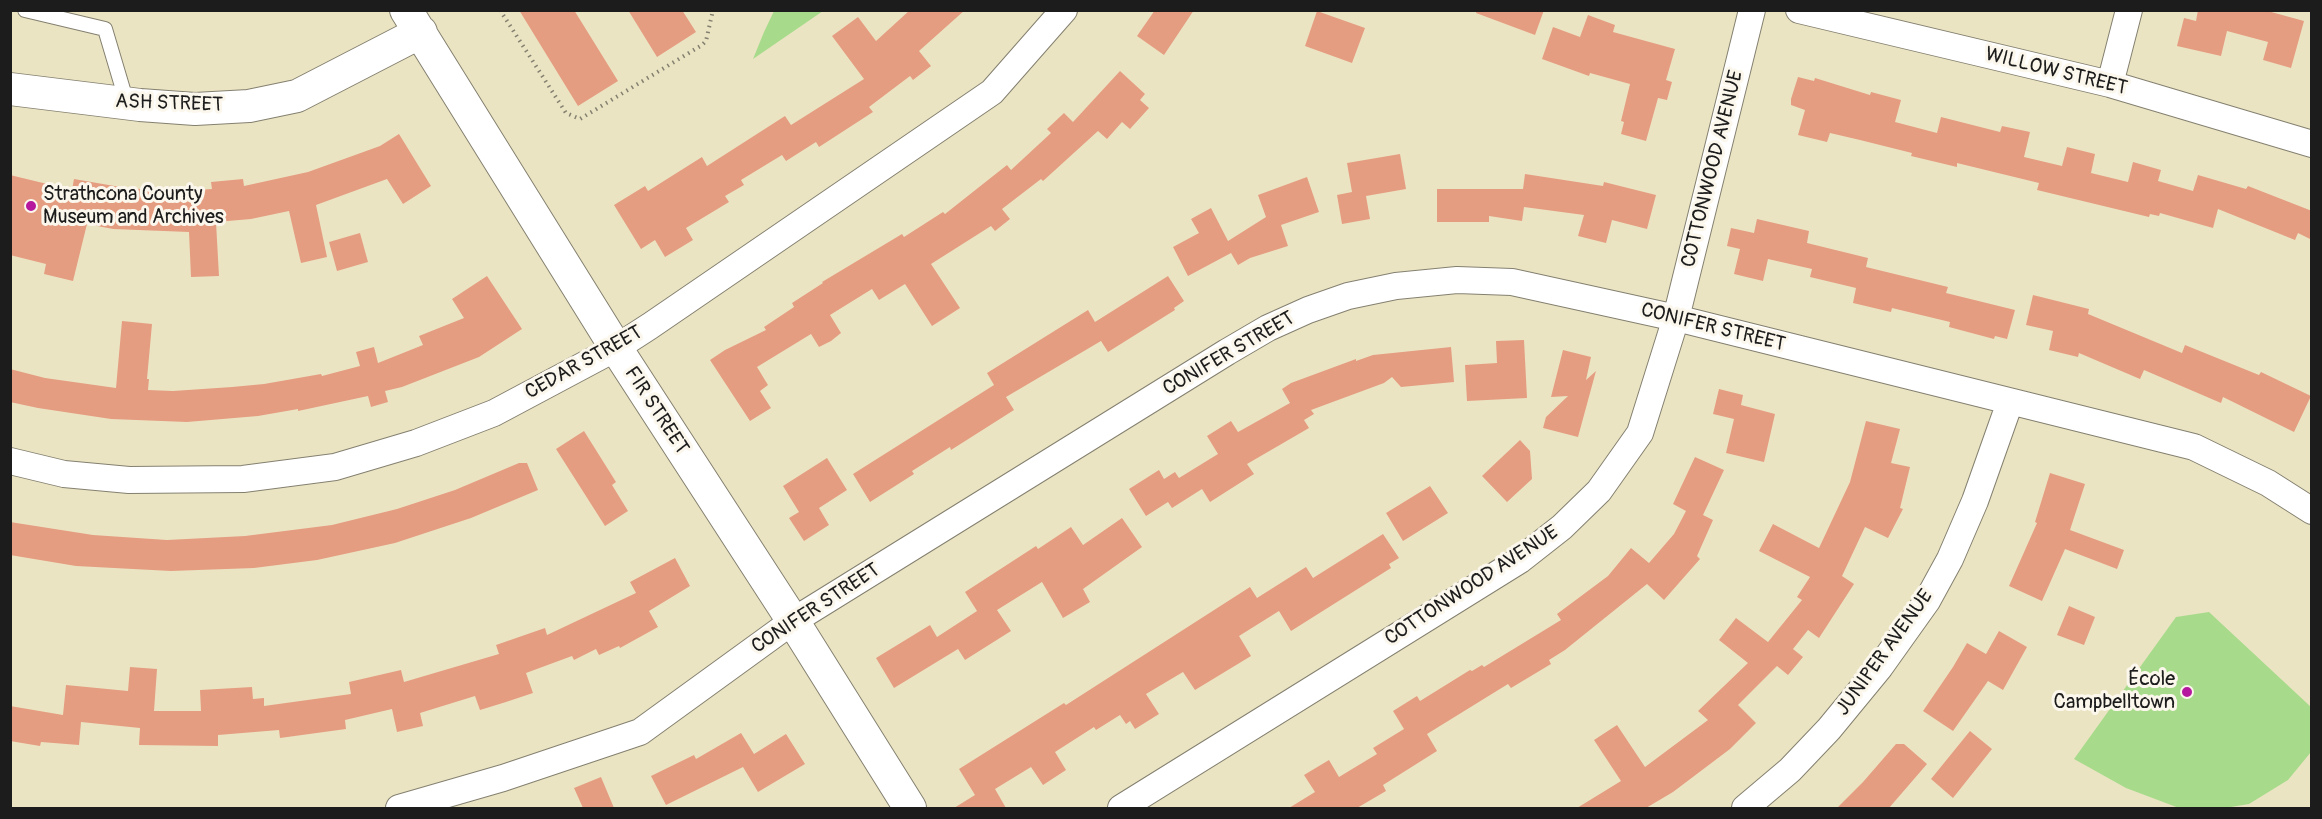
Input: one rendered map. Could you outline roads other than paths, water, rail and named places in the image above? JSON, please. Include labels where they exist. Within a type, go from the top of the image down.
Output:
[{"type":"street","name":"CEDAR STREET","points":[[10,461],[64,474],[129,480],[243,479],[335,467],[416,443],[494,413],[616,348],[992,92],[1064,10]]},
{"type":"street","name":"COTTONWOOD AVENUE","points":[[1121,808],[1520,560],[1562,527],[1599,491],[1640,433],[1676,318],[1752,10]]},
{"type":"street","name":"WILLOW STREET","points":[[1799,10],[2110,84],[2312,144]]},
{"type":"street","points":[[2110,84],[2130,10]]},
{"type":"street","name":"ASH STREET","points":[[10,89],[127,104],[195,109],[249,106],[297,96],[414,21]]},
{"type":"street","name":"FIR STREET","points":[[414,21],[616,348],[793,621],[910,808]]},
{"type":"street","name":"CONIFER STREET","points":[[399,808],[503,778],[640,732],[793,621],[1260,333],[1308,310],[1348,296],[1396,286],[1457,280],[1512,282],[1676,318],[2194,447],[2268,483],[2312,511]]},
{"type":"street","name":"JUNIPER AVENUE","points":[[1745,808],[1790,770],[1829,729],[1880,667],[1927,601],[1950,559],[1976,501],[2010,402]]},
{"type":"lane","points":[[25,10],[105,29],[127,104]]},
{"type":"place","name":"Strathcona County Museum and Archives","points":[[31,206]]},
{"type":"place","name":"École Campbelltown","points":[[2187,692]]}]
